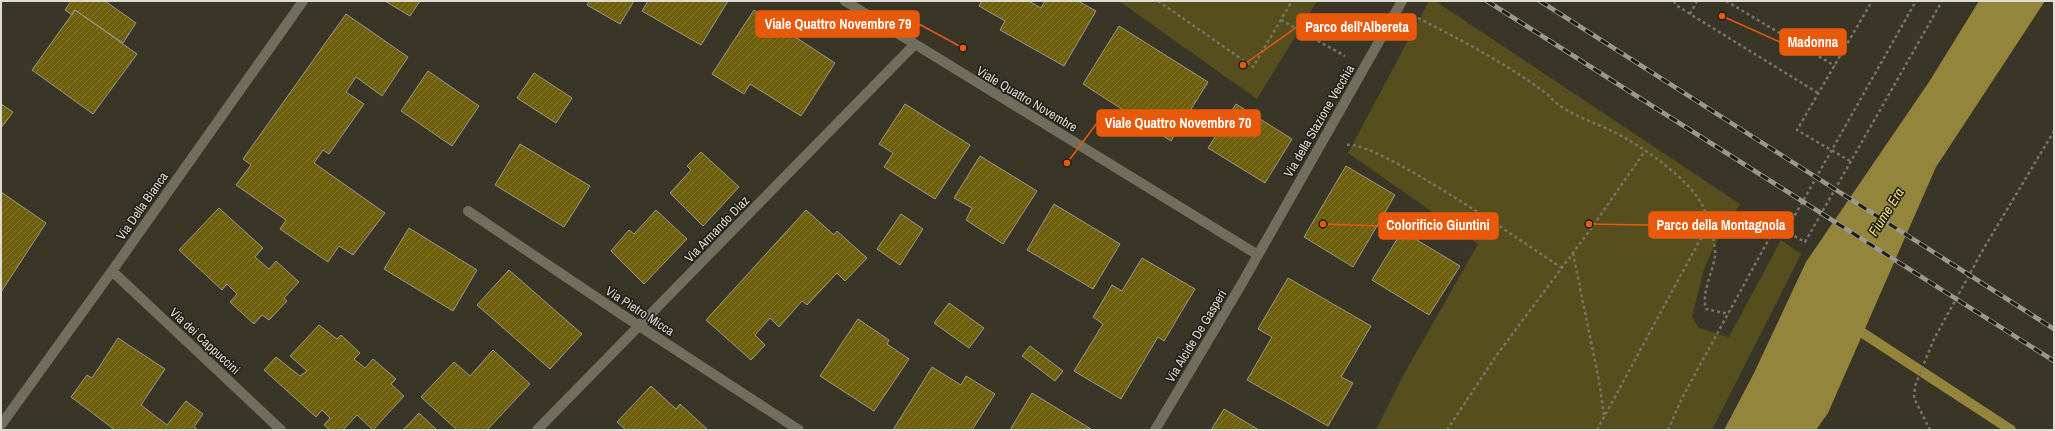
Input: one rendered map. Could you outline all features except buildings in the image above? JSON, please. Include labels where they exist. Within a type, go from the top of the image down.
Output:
[{"type":"street","name":"Via Della Bianca","points":[[1,425],[303,1]]},
{"type":"street","name":"Viale Quattro Novembre","points":[[845,1],[914,45],[1258,255]]},
{"type":"street","name":"Via della Stazione Vecchia","points":[[1258,255],[1402,1]]},
{"type":"street","name":"Via Armando Diaz","points":[[537,430],[640,327],[914,45]]},
{"type":"street","name":"Via Pietro Micca","points":[[468,211],[640,327],[799,430]]},
{"type":"street","name":"Via Alcide De Gasperi","points":[[1155,430],[1258,255]]},
{"type":"street","name":"Via dei Cappuccini","points":[[112,271],[281,430]]},
{"type":"path","points":[[1158,1],[1253,66],[1292,1]]},
{"type":"path","points":[[1674,1],[1690,14],[1818,93]]},
{"type":"path","points":[[1690,14],[1697,1]]},
{"type":"path","points":[[1726,1],[1835,66]]},
{"type":"path","points":[[1850,161],[1797,130],[1872,1]]},
{"type":"path","points":[[1786,231],[1833,151],[1916,1]]},
{"type":"path","points":[[1668,430],[1682,398],[1776,226],[1805,242],[1942,1]]},
{"type":"path","points":[[1415,17],[1493,58],[1544,92],[1562,107],[1617,133],[1679,176],[1694,192],[1704,209],[1714,242],[1715,255],[1705,304],[1706,309],[1729,314]]},
{"type":"path","points":[[1281,20],[1364,68]]},
{"type":"path","points":[[1930,430],[1914,398],[1915,386],[1934,339],[1984,248],[2054,131]]},
{"type":"path","points":[[1347,144],[1371,150],[1417,174],[1562,268]]},
{"type":"path","points":[[1447,430],[1496,356],[1573,253],[1645,151]]},
{"type":"path","points":[[1597,430],[1708,225]]},
{"type":"path","points":[[1573,253],[1599,381],[1604,416]]},
{"type":"shaded area","points":[[1119,1],[1317,1],[1257,99]]},
{"type":"shaded area","points":[[1429,1],[1435,1],[1740,204],[1715,244],[1704,269],[1692,317],[1699,328],[1729,337],[1781,240],[1801,254],[1712,430],[1376,430],[1404,374],[1478,244],[1348,153]]},
{"type":"water","name":"Fiume Era","points":[[1979,1],[2045,1],[1936,167],[1828,413],[1816,430],[1724,430],[1754,373],[1806,262],[1929,82]]},
{"type":"waterway","points":[[1852,326],[2011,430]]},
{"type":"railway","points":[[1487,1],[2054,361]]},
{"type":"railway","points":[[1540,1],[2054,329]]},
{"type":"place","name":"Madonna","points":[[1722,16]]},
{"type":"place","name":"Viale Quattro Novembre 79","points":[[963,48]]},
{"type":"place","name":"Parco dell'Albereta","points":[[1243,65]]},
{"type":"place","name":"Viale Quattro Novembre 70","points":[[1067,163]]},
{"type":"place","name":"Colorificio Giuntini","points":[[1323,224]]},
{"type":"place","name":"Parco della Montagnola","points":[[1589,224]]}]
